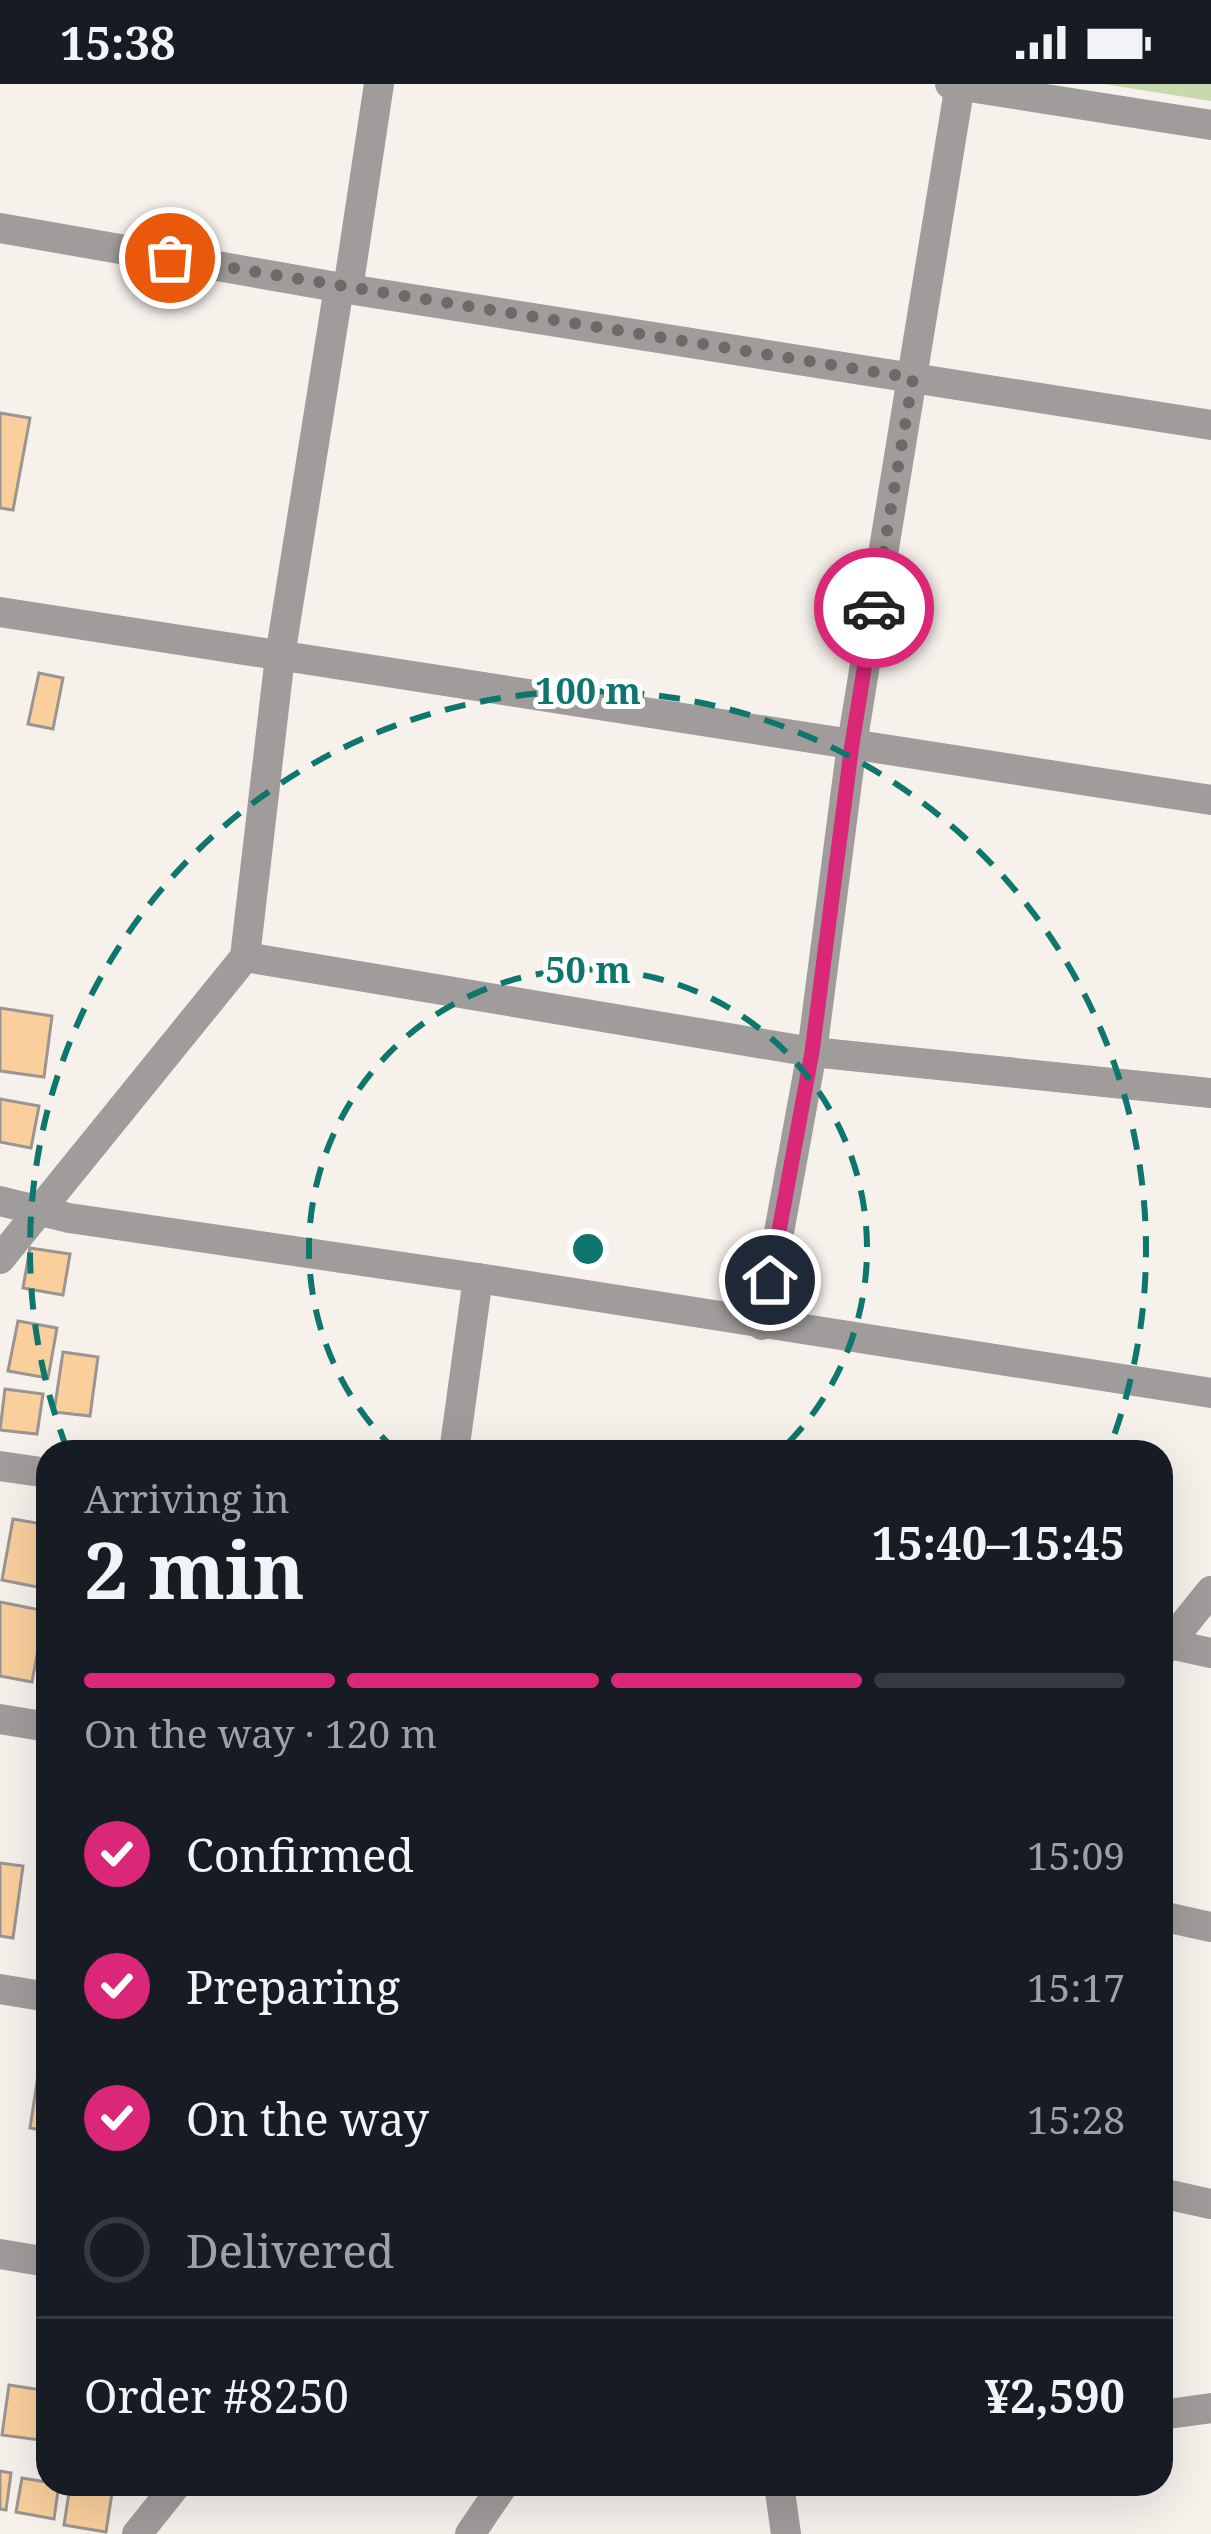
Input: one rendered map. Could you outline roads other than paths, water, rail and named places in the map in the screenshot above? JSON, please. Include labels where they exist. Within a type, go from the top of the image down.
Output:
[{"type":"street","points":[[0,1259],[245,957],[280,656],[379,84]]},
{"type":"street","points":[[950,84],[1211,125]]},
{"type":"street","points":[[762,1325],[812,1052],[852,744],[960,85]]},
{"type":"street","points":[[0,228],[344,288],[1211,425]]},
{"type":"street","points":[[0,612],[1211,800]]},
{"type":"street","points":[[245,957],[812,1052],[1211,1093]]},
{"type":"street","points":[[0,1201],[69,1218],[1211,1393]]},
{"type":"street","points":[[456,1440],[478,1279]]},
{"type":"street","points":[[0,1466],[36,1471]]},
{"type":"street","points":[[1173,1635],[1211,1591]]},
{"type":"street","points":[[1173,1647],[1211,1653]]},
{"type":"street","points":[[0,1719],[36,1725]]},
{"type":"street","points":[[1173,1919],[1211,1927]]},
{"type":"street","points":[[0,1989],[36,1995]]},
{"type":"street","points":[[1173,2196],[1211,2204]]},
{"type":"street","points":[[0,2254],[36,2260]]},
{"type":"street","points":[[1173,2413],[1211,2408]]},
{"type":"street","points":[[137,2534],[167,2496]]},
{"type":"street","points":[[470,2534],[496,2496]]},
{"type":"street","points":[[780,2496],[785,2534]]}]
